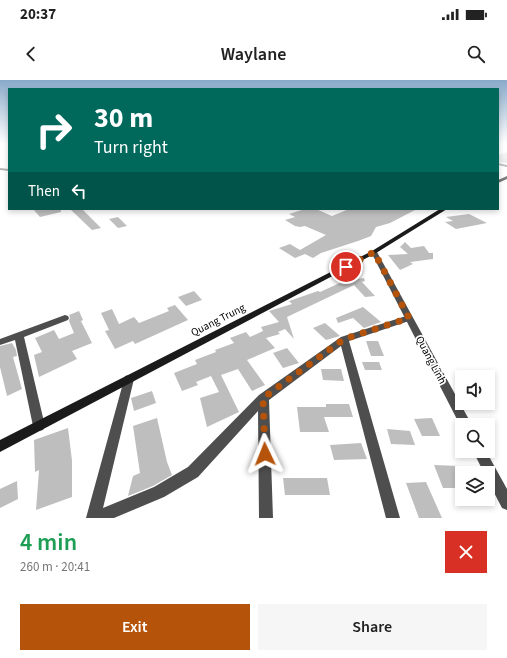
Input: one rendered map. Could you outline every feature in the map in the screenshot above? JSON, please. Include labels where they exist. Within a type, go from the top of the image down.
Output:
[{"type":"main road","name":"Quang Trung","points":[[0,446],[374,252],[442,210]]},
{"type":"street","name":"Quang Lĩnh","points":[[374,252],[462,418]]},
{"type":"street","points":[[0,342],[65,318]]},
{"type":"street","points":[[96,518],[161,491],[193,472],[263,398],[344,339],[409,318]]},
{"type":"street","points":[[19,335],[39,426]]},
{"type":"street","points":[[344,339],[392,518]]},
{"type":"street","points":[[93,518],[129,380]]},
{"type":"street","points":[[263,398],[266,518]]},
{"type":"street","points":[[483,458],[507,503]]},
{"type":"building","points":[[34,210],[61,210],[61,212],[40,217]]},
{"type":"building","points":[[71,210],[83,210],[101,228],[92,230]]},
{"type":"building","points":[[302,210],[318,210],[332,216],[347,210],[415,210],[390,223],[376,227],[371,236],[321,253],[313,258],[305,254],[295,258],[279,248],[290,244],[300,250],[326,235],[305,226],[295,226],[285,220],[295,217],[289,214]]},
{"type":"building","points":[[469,214],[487,223],[456,229],[445,222],[453,221],[446,217]]},
{"type":"building","points":[[118,217],[127,226],[118,228],[109,219]]},
{"type":"building","points":[[405,242],[411,248],[424,246],[429,253],[433,253],[433,259],[410,262],[413,264],[400,270],[388,255],[408,254],[400,247]]},
{"type":"building","points":[[364,278],[365,281],[362,282],[375,296],[365,297],[354,285],[287,317],[294,339],[285,329],[278,332],[280,334],[266,338],[275,348],[247,360],[265,385],[252,391],[238,369],[221,375],[239,412],[207,427],[200,398],[219,392],[211,376],[196,382],[198,385],[182,391],[174,373],[197,364],[195,360],[216,352],[215,350],[234,343],[230,338],[246,332],[250,337],[263,331],[261,327],[279,322],[269,311],[292,304],[289,301],[318,291],[320,292],[344,281]]},
{"type":"building","points":[[194,291],[202,300],[186,306],[178,297]]},
{"type":"building","points":[[175,305],[188,320],[135,344],[133,341],[115,349],[105,331],[109,330],[101,313],[112,309],[119,324],[134,317],[139,323],[169,311],[167,308]]},
{"type":"building","points":[[363,307],[381,322],[364,328],[353,318],[338,323],[336,318]]},
{"type":"building","points":[[79,311],[83,320],[81,321],[92,343],[72,351],[77,359],[39,377],[34,355],[42,352],[35,338],[54,330],[59,339],[74,333],[69,321],[69,315]]},
{"type":"building","points":[[325,323],[340,336],[326,340],[313,328]]},
{"type":"building","points":[[366,341],[378,341],[384,356],[371,356]]},
{"type":"building","points":[[12,343],[16,350],[17,356],[13,357],[22,389],[7,396],[0,367],[0,346]]},
{"type":"building","points":[[287,348],[299,363],[283,368],[273,353]]},
{"type":"building","points":[[362,362],[379,362],[382,370],[365,370]]},
{"type":"building","points":[[321,369],[341,369],[344,381],[323,380]]},
{"type":"building","points":[[152,391],[156,403],[134,411],[131,398]]},
{"type":"building","points":[[326,404],[349,404],[353,417],[324,417],[329,432],[300,432],[297,407],[326,407]]},
{"type":"building","points":[[157,418],[167,462],[172,475],[153,486],[128,496],[133,476],[140,473],[133,426]]},
{"type":"building","points":[[432,418],[440,436],[422,436],[414,419]]},
{"type":"building","points":[[68,428],[72,461],[72,497],[36,510],[39,470],[35,472],[34,440]]},
{"type":"building","points":[[387,429],[410,431],[415,445],[391,444]]},
{"type":"building","points":[[361,443],[367,459],[334,460],[330,445]]},
{"type":"building","points":[[434,465],[460,466],[455,466],[455,488],[443,488]]},
{"type":"building","points":[[283,478],[327,478],[330,495],[285,495]]},
{"type":"building","points":[[17,481],[18,499],[0,508],[0,489]]},
{"type":"building","points":[[426,482],[442,518],[419,518],[406,483]]},
{"type":"route","points":[[265,454],[263,398],[344,339],[409,318],[374,252],[346,267]]}]
